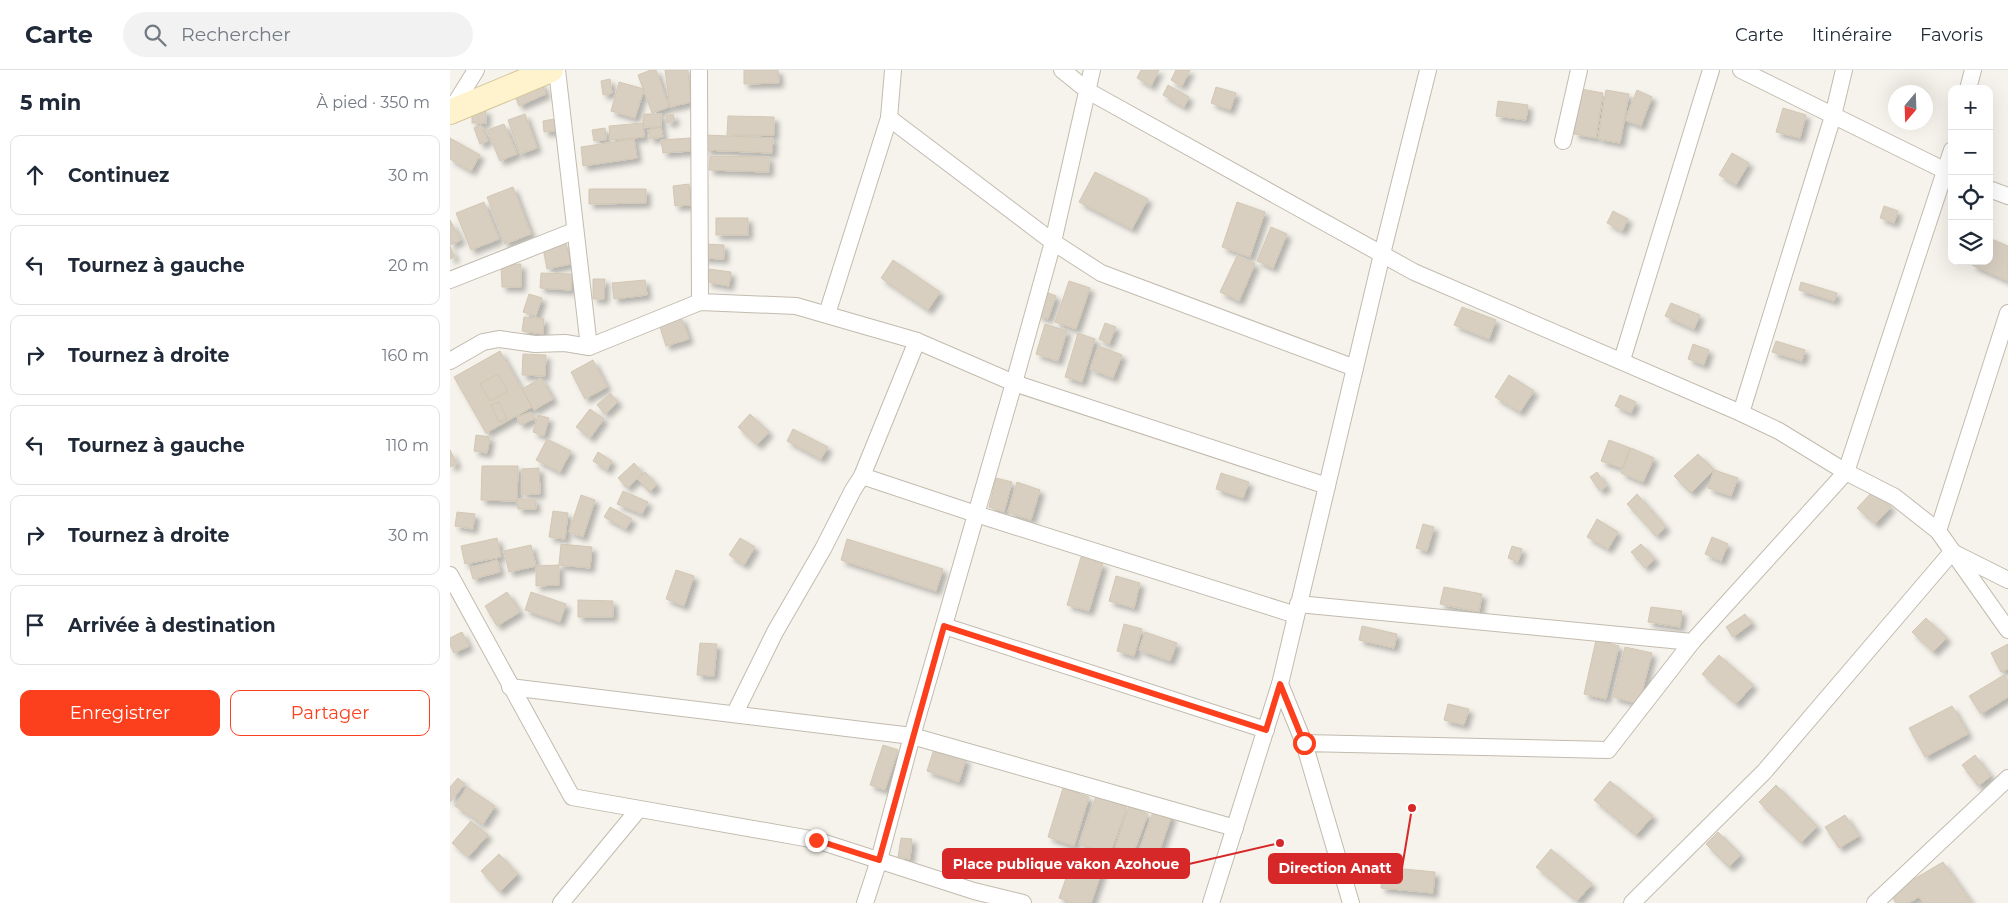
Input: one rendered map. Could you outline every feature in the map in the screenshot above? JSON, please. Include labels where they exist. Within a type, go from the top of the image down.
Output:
[{"type":"main road","points":[[450,112],[551,70]]},
{"type":"street","points":[[450,112],[476,70]]},
{"type":"street","points":[[557,70],[574,231],[589,347]]},
{"type":"street","points":[[699,70],[700,302]]},
{"type":"street","points":[[827,314],[890,118],[893,70]]},
{"type":"street","points":[[1062,70],[1088,91],[1414,272],[1742,413],[1806,446],[1846,472],[1895,497],[1938,531],[2008,630]]},
{"type":"street","points":[[864,903],[879,860],[912,736],[1053,242],[1092,70]]},
{"type":"street","points":[[1211,903],[1280,684],[1382,254],[1428,70]]},
{"type":"street","points":[[1563,141],[1579,70]]},
{"type":"street","points":[[1622,360],[1711,70]]},
{"type":"street","points":[[1741,70],[1948,173]]},
{"type":"street","points":[[1742,413],[1833,116],[1844,70]]},
{"type":"street","points":[[1969,85],[1973,70]]},
{"type":"street","points":[[890,118],[1053,242],[1101,273],[1355,368]]},
{"type":"street","points":[[1304,743],[1608,750],[1692,642],[1846,472],[1948,175]]},
{"type":"street","points":[[1993,190],[2008,196]]},
{"type":"street","points":[[450,280],[574,231]]},
{"type":"street","points":[[450,361],[483,342],[499,339],[536,344],[565,343],[589,347],[700,302],[796,306],[917,341],[1014,383],[1327,486]]},
{"type":"street","points":[[1938,531],[2005,333],[2008,312]]},
{"type":"street","points":[[735,713],[776,632],[823,550],[862,476],[917,341]]},
{"type":"street","points":[[862,476],[976,514],[1297,610],[1692,642]]},
{"type":"street","points":[[1952,552],[2008,580]]},
{"type":"street","points":[[1632,903],[1764,772],[1952,552]]},
{"type":"street","points":[[450,575],[572,797],[816,840],[879,860],[973,897],[1023,903]]},
{"type":"street","points":[[944,626],[1266,730]]},
{"type":"street","points":[[1280,684],[1304,743],[1352,903]]},
{"type":"street","points":[[510,686],[912,736],[1234,828]]},
{"type":"street","points":[[1875,903],[2008,778]]},
{"type":"street","points":[[561,903],[638,810]]},
{"type":"building","points":[[656,70],[669,107],[652,113],[638,75]]},
{"type":"building","points":[[665,70],[688,70],[691,102],[670,107]]},
{"type":"building","points":[[744,70],[778,70],[779,83],[744,84]]},
{"type":"building","points":[[1141,70],[1159,70],[1151,86],[1137,78]]},
{"type":"building","points":[[1176,70],[1190,70],[1182,86],[1171,80]]},
{"type":"building","points":[[610,79],[612,93],[603,95],[601,81]]},
{"type":"building","points":[[541,82],[546,94],[519,106],[514,93]]},
{"type":"building","points":[[619,82],[644,89],[635,118],[611,111]]},
{"type":"building","points":[[1168,85],[1189,97],[1184,107],[1163,95]]},
{"type":"building","points":[[1216,87],[1236,93],[1230,110],[1211,103]]},
{"type":"building","points":[[1581,89],[1603,93],[1596,138],[1574,134]]},
{"type":"building","points":[[1606,90],[1629,94],[1620,143],[1598,139]]},
{"type":"building","points":[[1637,90],[1652,97],[1641,126],[1625,120]]},
{"type":"building","points":[[1498,101],[1528,105],[1526,120],[1496,116]]},
{"type":"building","points":[[1783,108],[1806,115],[1800,138],[1776,132]]},
{"type":"building","points":[[472,110],[486,110],[486,123],[472,123]]},
{"type":"building","points":[[525,114],[537,148],[520,154],[508,120]]},
{"type":"building","points":[[643,114],[661,114],[661,127],[643,127]]},
{"type":"building","points":[[673,114],[675,121],[667,123],[666,116]]},
{"type":"building","points":[[728,116],[774,117],[774,135],[727,135]]},
{"type":"building","points":[[560,118],[561,130],[544,132],[543,121]]},
{"type":"building","points":[[643,123],[644,137],[610,140],[609,126]]},
{"type":"building","points":[[504,124],[517,154],[500,161],[487,130]]},
{"type":"building","points":[[481,125],[488,141],[480,144],[474,128]]},
{"type":"building","points":[[661,127],[663,137],[650,139],[648,130]]},
{"type":"building","points":[[605,128],[606,140],[594,141],[592,130]]},
{"type":"building","points":[[706,135],[773,138],[772,153],[705,150]]},
{"type":"building","points":[[450,138],[480,155],[471,171],[450,159]]},
{"type":"building","points":[[690,138],[691,151],[663,153],[661,140]]},
{"type":"building","points":[[634,139],[637,158],[583,166],[581,147]]},
{"type":"building","points":[[1732,153],[1749,163],[1736,185],[1719,175]]},
{"type":"building","points":[[710,156],[769,157],[769,172],[709,170]]},
{"type":"building","points":[[1095,172],[1148,199],[1132,229],[1079,202]]},
{"type":"building","points":[[689,184],[691,205],[675,206],[673,186]]},
{"type":"building","points":[[513,187],[531,234],[505,244],[487,197]]},
{"type":"building","points":[[589,189],[646,189],[646,203],[589,204]]},
{"type":"building","points":[[484,202],[499,239],[471,250],[456,213]]},
{"type":"building","points":[[1237,202],[1265,212],[1250,257],[1222,247]]},
{"type":"building","points":[[1884,206],[1898,211],[1894,223],[1880,218]]},
{"type":"building","points":[[1613,211],[1628,219],[1622,231],[1607,223]]},
{"type":"building","points":[[716,218],[748,218],[748,235],[716,235]]},
{"type":"building","points":[[450,220],[461,240],[450,245]]},
{"type":"building","points":[[1271,227],[1287,234],[1273,268],[1257,261]]},
{"type":"building","points":[[1993,240],[2008,246],[2008,281],[1972,265],[1993,265]]},
{"type":"building","points":[[566,243],[571,264],[547,269],[543,248]]},
{"type":"building","points":[[703,244],[724,245],[724,259],[702,258]]},
{"type":"building","points":[[450,246],[455,257],[450,259]]},
{"type":"building","points":[[1237,256],[1255,264],[1239,301],[1220,292]]},
{"type":"building","points":[[893,260],[940,292],[928,310],[881,278]]},
{"type":"building","points":[[521,264],[521,287],[502,287],[501,265]]},
{"type":"building","points":[[709,269],[731,272],[729,286],[707,282]]},
{"type":"building","points":[[541,273],[572,274],[571,290],[540,288]]},
{"type":"building","points":[[593,279],[605,279],[604,299],[593,299]]},
{"type":"building","points":[[645,280],[647,295],[614,299],[612,283]]},
{"type":"building","points":[[1069,281],[1090,288],[1076,329],[1055,322]]},
{"type":"building","points":[[1801,282],[1837,293],[1834,301],[1799,290]]},
{"type":"building","points":[[1046,292],[1056,296],[1048,319],[1037,315]]},
{"type":"building","points":[[529,294],[542,298],[536,316],[523,312]]},
{"type":"building","points":[[1671,303],[1700,315],[1694,329],[1665,316]]},
{"type":"building","points":[[1462,307],[1496,320],[1489,339],[1454,325]]},
{"type":"building","points":[[524,317],[544,319],[543,334],[522,331]]},
{"type":"building","points":[[681,317],[689,339],[666,346],[659,324]]},
{"type":"building","points":[[1105,323],[1116,327],[1109,344],[1099,339]]},
{"type":"building","points":[[1045,324],[1067,331],[1058,361],[1036,354]]},
{"type":"building","points":[[1078,333],[1095,339],[1082,382],[1065,377]]},
{"type":"building","points":[[1776,341],[1805,350],[1802,361],[1772,352]]},
{"type":"building","points":[[1693,344],[1709,350],[1704,365],[1688,359]]},
{"type":"building","points":[[1099,346],[1122,355],[1113,378],[1090,369]]},
{"type":"building","points":[[500,351],[532,407],[486,433],[454,377]]},
{"type":"building","points":[[523,354],[546,355],[545,376],[522,375]]},
{"type":"building","points":[[593,360],[607,387],[585,399],[571,372]]},
{"type":"building","points":[[498,374],[508,391],[490,401],[480,384]]},
{"type":"building","points":[[1509,375],[1534,391],[1520,412],[1495,397]]},
{"type":"building","points":[[541,378],[553,399],[534,410],[522,389]]},
{"type":"building","points":[[610,393],[618,402],[605,414],[597,405]]},
{"type":"building","points":[[1620,395],[1636,402],[1631,413],[1615,406]]},
{"type":"building","points":[[499,402],[507,419],[499,422],[491,405]]},
{"type":"building","points":[[590,409],[604,419],[590,438],[576,427]]},
{"type":"building","points":[[531,412],[534,419],[520,425],[517,417]]},
{"type":"building","points":[[750,414],[769,432],[757,445],[738,427]]},
{"type":"building","points":[[538,415],[549,418],[544,436],[533,432]]},
{"type":"building","points":[[793,429],[828,447],[821,459],[787,441]]},
{"type":"building","points":[[476,435],[490,437],[487,453],[474,451]]},
{"type":"building","points":[[547,439],[571,451],[560,472],[536,460]]},
{"type":"building","points":[[1609,440],[1630,448],[1622,468],[1601,461]]},
{"type":"building","points":[[1631,448],[1654,458],[1643,482],[1621,473]]},
{"type":"building","points":[[450,450],[457,464],[450,467]]},
{"type":"building","points":[[598,452],[612,461],[607,470],[593,461]]},
{"type":"building","points":[[1698,454],[1714,470],[1691,493],[1674,476]]},
{"type":"building","points":[[634,463],[643,473],[627,488],[618,478]]},
{"type":"building","points":[[482,466],[518,466],[517,501],[481,500]]},
{"type":"building","points":[[539,468],[540,494],[522,494],[522,469]]},
{"type":"building","points":[[1714,470],[1738,478],[1731,496],[1708,488]]},
{"type":"building","points":[[645,472],[657,485],[650,492],[637,479]]},
{"type":"building","points":[[1597,472],[1607,486],[1600,491],[1590,477]]},
{"type":"building","points":[[1221,473],[1249,482],[1243,498],[1216,489]]},
{"type":"building","points":[[996,478],[1012,482],[1004,512],[989,507]]},
{"type":"building","points":[[1017,482],[1040,490],[1031,520],[1008,512]]},
{"type":"building","points":[[623,491],[648,502],[642,514],[617,504]]},
{"type":"building","points":[[1873,491],[1891,507],[1875,524],[1857,508]]},
{"type":"building","points":[[1637,494],[1666,527],[1656,536],[1627,504]]},
{"type":"building","points":[[581,495],[595,500],[583,537],[569,532]]},
{"type":"building","points":[[517,499],[535,499],[536,509],[518,509]]},
{"type":"building","points":[[610,507],[632,519],[626,529],[604,517]]},
{"type":"building","points":[[553,511],[568,513],[565,539],[549,537]]},
{"type":"building","points":[[457,512],[475,514],[473,529],[455,526]]},
{"type":"building","points":[[1597,519],[1618,532],[1608,549],[1587,537]]},
{"type":"building","points":[[1423,524],[1434,527],[1427,551],[1416,548]]},
{"type":"building","points":[[1712,537],[1728,544],[1721,561],[1705,554]]},
{"type":"building","points":[[497,538],[501,557],[465,564],[461,546]]},
{"type":"building","points":[[740,538],[755,547],[744,565],[729,555]]},
{"type":"building","points":[[847,539],[943,569],[936,591],[841,560]]},
{"type":"building","points":[[561,544],[592,547],[590,568],[559,565]]},
{"type":"building","points":[[1641,544],[1655,559],[1645,568],[1631,552]]},
{"type":"building","points":[[531,545],[536,566],[509,572],[504,551]]},
{"type":"building","points":[[1512,546],[1522,549],[1518,562],[1508,558]]},
{"type":"building","points":[[1081,557],[1103,564],[1089,611],[1067,605]]},
{"type":"building","points":[[497,560],[500,572],[473,579],[470,568]]},
{"type":"building","points":[[559,565],[559,585],[536,586],[536,566]]},
{"type":"building","points":[[676,570],[694,576],[684,606],[666,599]]},
{"type":"building","points":[[1116,576],[1140,583],[1134,608],[1109,601]]},
{"type":"building","points":[[1444,587],[1482,594],[1479,612],[1440,604]]},
{"type":"building","points":[[507,592],[520,612],[497,626],[485,606]]},
{"type":"building","points":[[531,592],[566,604],[560,622],[525,610]]},
{"type":"building","points":[[578,600],[613,601],[613,617],[578,617]]},
{"type":"building","points":[[1651,607],[1682,611],[1680,627],[1648,622]]},
{"type":"building","points":[[1745,614],[1752,623],[1733,637],[1726,627]]},
{"type":"building","points":[[1926,618],[1947,638],[1933,652],[1912,632]]},
{"type":"building","points":[[1124,624],[1142,629],[1134,656],[1117,651]]},
{"type":"building","points":[[1362,626],[1397,634],[1394,648],[1359,640]]},
{"type":"building","points":[[462,632],[469,646],[454,653],[450,645],[450,638]]},
{"type":"building","points":[[1145,632],[1177,643],[1170,661],[1139,650]]},
{"type":"building","points":[[1596,640],[1619,646],[1606,699],[1584,694]]},
{"type":"building","points":[[700,643],[717,644],[714,676],[697,675]]},
{"type":"building","points":[[2008,644],[2008,669],[2001,672],[1991,653]]},
{"type":"building","points":[[1625,647],[1652,653],[1639,704],[1613,697]]},
{"type":"building","points":[[1719,655],[1753,685],[1736,704],[1702,674]]},
{"type":"building","points":[[2004,675],[2008,680],[2008,697],[1981,714],[1969,696]]},
{"type":"building","points":[[1448,704],[1469,709],[1464,725],[1444,720]]},
{"type":"building","points":[[1952,706],[1968,734],[1925,757],[1909,728]]},
{"type":"building","points":[[883,745],[898,750],[885,790],[870,785]]},
{"type":"building","points":[[934,749],[966,759],[959,782],[927,771]]},
{"type":"building","points":[[1975,755],[1991,776],[1978,786],[1962,765]]},
{"type":"building","points":[[458,778],[465,784],[450,802],[450,787]]},
{"type":"building","points":[[1610,781],[1653,816],[1636,835],[1594,800]]},
{"type":"building","points":[[1776,785],[1817,826],[1801,843],[1759,802]]},
{"type":"building","points":[[467,787],[495,806],[483,824],[455,806]]},
{"type":"building","points":[[1063,788],[1089,797],[1074,846],[1048,837]]},
{"type":"building","points":[[1096,796],[1127,807],[1110,854],[1079,844]]},
{"type":"building","points":[[1129,806],[1148,814],[1130,862],[1120,858],[1124,849],[1115,847]]},
{"type":"building","points":[[1154,809],[1172,815],[1153,869],[1135,863]]},
{"type":"building","points":[[1845,815],[1859,836],[1839,848],[1825,827]]},
{"type":"building","points":[[471,821],[488,835],[468,857],[452,843]]},
{"type":"building","points":[[1718,832],[1741,855],[1729,867],[1706,844]]},
{"type":"building","points":[[901,838],[912,839],[910,859],[898,857]]},
{"type":"building","points":[[1551,849],[1592,884],[1577,901],[1536,867]]},
{"type":"building","points":[[1076,850],[1106,860],[1091,903],[1072,903],[1059,898]]},
{"type":"building","points":[[499,854],[518,874],[500,892],[481,871]]},
{"type":"building","points":[[1943,862],[1972,903],[1924,903],[1919,897],[1909,903],[1896,903],[1890,893]]},
{"type":"building","points":[[1383,867],[1435,872],[1433,893],[1381,888]]},
{"type":"place","name":"Direction Anatt","points":[[1412,808]]},
{"type":"place","name":"Place publique vakon Azohoue","points":[[1280,843]]},
{"type":"route","points":[[816,840],[879,860],[944,626],[1266,730],[1280,684],[1304,743]]}]
